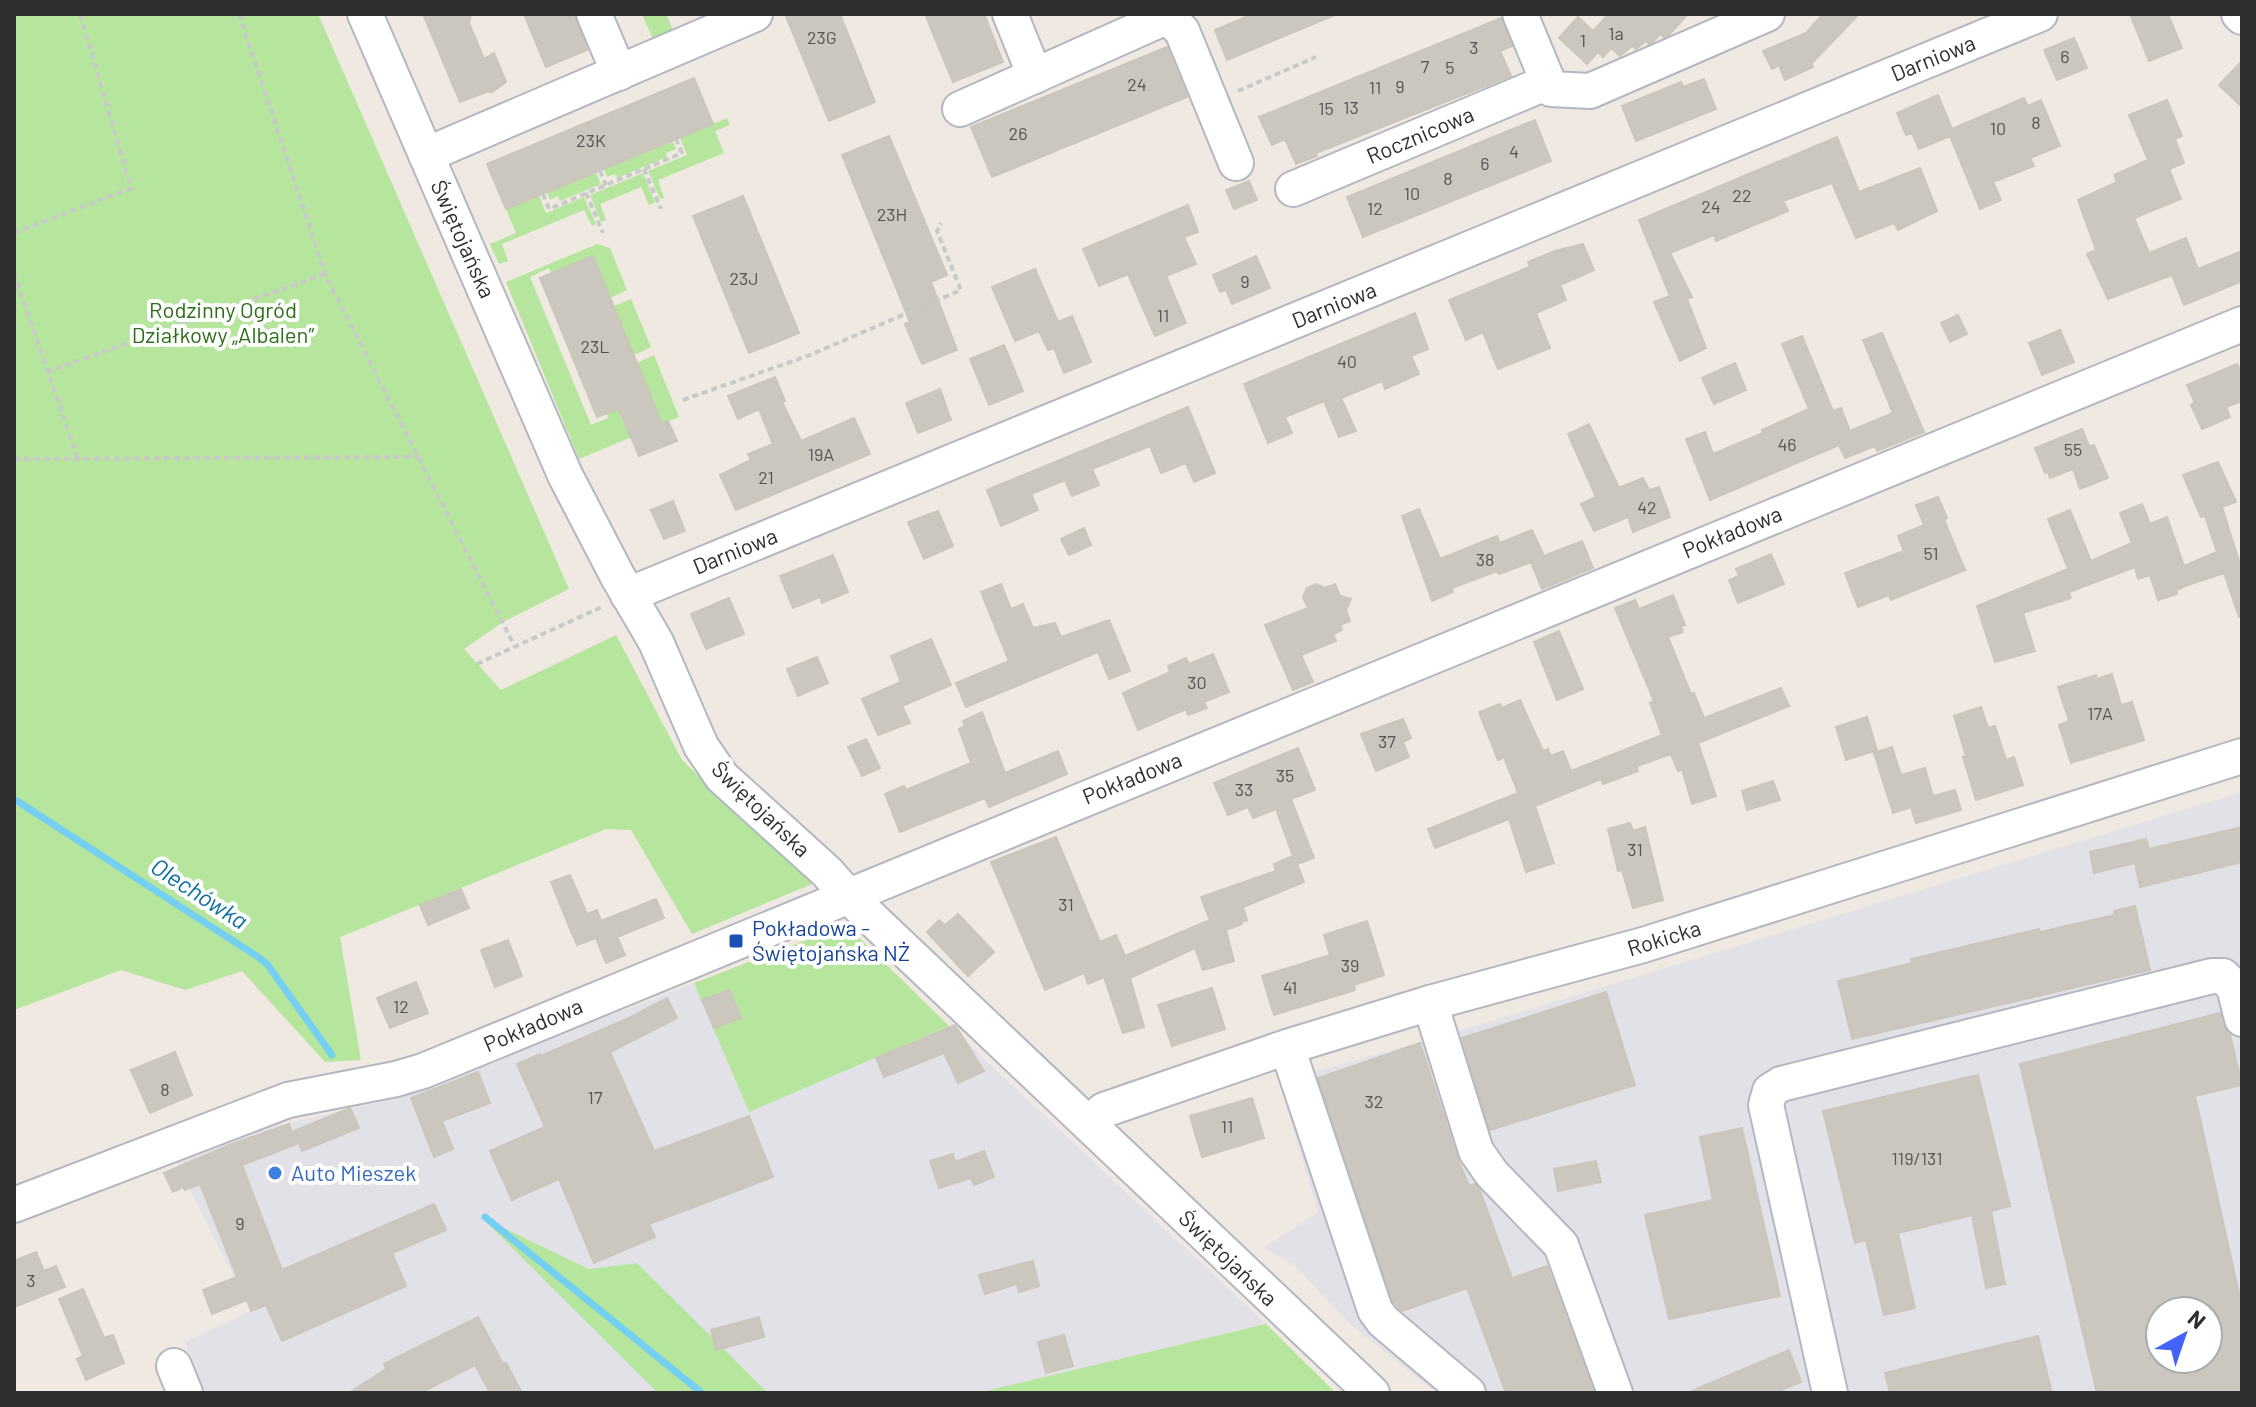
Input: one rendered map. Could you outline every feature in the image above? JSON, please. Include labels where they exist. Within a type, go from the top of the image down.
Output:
[{"type":"street","name":"Świętojańska","points":[[365,14],[565,475],[656,642],[701,746],[722,777],[827,872],[847,895],[1372,1393]]},
{"type":"street","points":[[594,14],[619,73]]},
{"type":"street","points":[[426,155],[755,14]]},
{"type":"street","points":[[1010,14],[1035,76]]},
{"type":"street","points":[[1520,14],[1549,85],[1590,91],[1767,14]]},
{"type":"street","name":"Darniowa","points":[[628,595],[2040,14]]},
{"type":"street","points":[[960,109],[1164,18],[1182,31],[1236,163]]},
{"type":"street","name":"Rocznicowa","points":[[1293,189],[1549,85]]},
{"type":"street","name":"Pokładowa","points":[[14,1205],[288,1100],[423,1071],[2242,324]]},
{"type":"street","name":"Rokicka","points":[[1090,1123],[1104,1110],[1287,1047],[1430,1003],[1643,945],[2242,756]]},
{"type":"street","points":[[1830,1393],[1766,1105],[1770,1091],[1781,1084],[2212,976],[2223,976],[2234,987],[2242,1019]]},
{"type":"street","points":[[1430,1003],[1476,1151],[1492,1174],[1561,1245],[1615,1393]]},
{"type":"street","points":[[1287,1047],[1375,1310],[1383,1321],[1468,1393]]},
{"type":"path","points":[[14,233],[131,188],[80,14]]},
{"type":"path","points":[[239,14],[325,274],[515,647]]},
{"type":"path","points":[[1228,95],[1316,57]]},
{"type":"path","points":[[543,194],[549,209],[682,153],[676,139]]},
{"type":"path","points":[[644,169],[661,209]]},
{"type":"path","points":[[600,171],[606,185]]},
{"type":"path","points":[[586,193],[603,233]]},
{"type":"path","points":[[683,400],[810,355],[961,290],[937,231],[941,223]]},
{"type":"path","points":[[14,273],[78,459]]},
{"type":"path","points":[[46,372],[325,274]]},
{"type":"path","points":[[14,459],[419,457]]},
{"type":"path","points":[[477,664],[628,595]]},
{"type":"shaded area","points":[[2242,792],[2242,1393],[1437,1393],[1351,1325],[1293,1264],[1263,1248],[1318,1212],[1279,1082],[1452,1033]]},
{"type":"shaded area","points":[[694,983],[749,1112],[949,1026],[1266,1324],[977,1393],[768,1393],[637,1263],[589,1269],[483,1219],[658,1393],[202,1393],[185,1342],[251,1311],[174,1158],[271,1127],[393,1099]]},
{"type":"green space","name":"Rodzinny Ogród Działkowy „Albalen”","points":[[14,14],[318,14],[569,589],[503,622],[464,649],[501,690],[616,635],[682,760],[812,884],[692,934],[631,830],[606,829],[340,937],[361,1060],[325,1062],[242,971],[185,990],[121,970],[14,1010]]},
{"type":"green space","points":[[642,14],[666,14],[673,30],[653,39]]},
{"type":"green space","points":[[727,118],[730,125],[715,131],[724,153],[658,180],[664,198],[660,199],[648,171],[687,155],[680,138]]},
{"type":"green space","points":[[672,140],[676,149],[666,153],[667,157],[617,178],[615,174],[607,177],[604,169]]},
{"type":"green space","points":[[596,172],[601,184],[560,201],[558,196],[550,200],[547,193]]},
{"type":"green space","points":[[643,173],[655,202],[649,205],[641,187],[600,204],[606,220],[601,222],[590,195]]},
{"type":"green space","points":[[539,196],[546,213],[584,197],[596,224],[592,226],[584,210],[502,244],[508,261],[499,264],[490,244],[516,233],[506,209]]},
{"type":"green space","points":[[597,244],[610,248],[627,290],[610,298],[593,256],[551,273],[549,268],[530,277],[591,425],[608,418],[607,413],[637,363],[654,355],[679,417],[579,459],[506,282]]},
{"type":"green space","points":[[631,299],[651,347],[634,355],[614,306]]},
{"type":"green space","points":[[846,925],[949,1026],[749,1112],[694,983]]},
{"type":"green space","points":[[481,1217],[589,1269],[637,1263],[768,1393],[658,1393]]},
{"type":"green space","points":[[1266,1324],[1336,1393],[977,1393]]},
{"type":"building","points":[[423,14],[471,14],[469,23],[484,59],[494,53],[506,82],[492,92],[460,102]]},
{"type":"building","points":[[524,14],[574,14],[587,50],[546,67]]},
{"type":"building","points":[[785,14],[840,14],[875,102],[829,121]]},
{"type":"building","points":[[925,14],[984,14],[1003,62],[953,82]]},
{"type":"building","points":[[1253,14],[1337,14],[1227,60],[1215,30]]},
{"type":"building","points":[[1609,14],[1688,14],[1669,35],[1664,37],[1660,34],[1653,42],[1649,44],[1646,41],[1636,49],[1632,46],[1620,56],[1611,48],[1603,57],[1598,52],[1587,64],[1559,38],[1578,17],[1593,31]]},
{"type":"building","points":[[1823,14],[1859,14],[1812,63],[1813,67],[1785,80],[1779,65],[1772,69],[1763,51],[1806,33]]},
{"type":"building","points":[[2130,14],[2168,14],[2182,48],[2149,61]]},
{"type":"building","points":[[1501,18],[1512,46],[1500,51],[1511,76],[1316,153],[1317,156],[1296,164],[1285,139],[1272,145],[1259,117]]},
{"type":"building","points":[[2074,38],[2087,68],[2057,80],[2044,50]]},
{"type":"building","points":[[1167,47],[1187,97],[992,177],[971,127]]},
{"type":"building","points":[[2242,61],[2242,107],[2219,85]]},
{"type":"building","points":[[694,78],[713,124],[506,209],[487,164]]},
{"type":"building","points":[[1704,79],[1716,109],[1636,141],[1622,106],[1681,82],[1683,87]]},
{"type":"building","points":[[1938,95],[1952,129],[2024,98],[2028,106],[2041,100],[2060,146],[2030,158],[2034,166],[1993,182],[2001,200],[1980,209],[1950,136],[1919,149],[1912,133],[1906,135],[1897,113]]},
{"type":"building","points":[[2167,100],[2182,136],[2175,139],[2184,163],[2169,169],[2181,199],[2134,218],[2149,253],[2186,238],[2198,269],[2242,251],[2242,281],[2184,305],[2172,275],[2108,299],[2087,254],[2096,250],[2078,200],[2117,182],[2114,175],[2148,160],[2129,115]]},
{"type":"building","points":[[1535,120],[1551,161],[1363,237],[1347,197]]},
{"type":"building","points":[[889,136],[947,275],[931,282],[957,350],[922,364],[905,324],[910,322],[842,155]]},
{"type":"building","points":[[1837,137],[1859,192],[1920,168],[1937,211],[1898,230],[1894,223],[1856,238],[1832,183],[1783,201],[1788,211],[1716,241],[1714,235],[1670,253],[1692,297],[1687,299],[1706,348],[1680,361],[1654,302],[1670,296],[1639,220]]},
{"type":"building","points":[[1249,181],[1257,200],[1234,209],[1226,190]]},
{"type":"building","points":[[743,196],[799,333],[749,353],[693,216]]},
{"type":"building","points":[[1188,205],[1198,232],[1184,237],[1196,264],[1166,276],[1186,323],[1155,336],[1128,274],[1099,286],[1083,249]]},
{"type":"building","points":[[1583,244],[1594,270],[1560,285],[1566,300],[1536,313],[1550,348],[1498,369],[1483,332],[1466,340],[1449,300],[1530,267],[1528,262]]},
{"type":"building","points":[[593,256],[662,424],[668,421],[677,441],[639,456],[619,409],[597,417],[540,278]]},
{"type":"building","points":[[1256,256],[1270,288],[1232,304],[1226,290],[1220,292],[1213,275]]},
{"type":"building","points":[[1035,269],[1058,322],[1072,316],[1091,362],[1064,373],[1054,348],[1048,350],[1039,331],[1015,341],[992,287]]},
{"type":"building","points":[[1415,313],[1428,349],[1411,356],[1419,374],[1385,389],[1382,381],[1341,398],[1356,431],[1339,437],[1324,401],[1285,417],[1292,433],[1268,443],[1244,384]]},
{"type":"building","points":[[1958,315],[1967,334],[1950,342],[1941,323]]},
{"type":"building","points":[[2060,330],[2074,362],[2042,375],[2029,343]]},
{"type":"building","points":[[1882,333],[1924,432],[1877,451],[1875,446],[1845,458],[1839,445],[1710,500],[1686,439],[1705,432],[1713,454],[1809,409],[1782,344],[1802,336],[1833,411],[1841,408],[1850,431],[1893,413],[1863,340]]},
{"type":"building","points":[[1004,345],[1023,391],[989,405],[970,359]]},
{"type":"building","points":[[1735,363],[1746,390],[1714,404],[1702,378]]},
{"type":"building","points":[[2237,364],[2242,375],[2242,401],[2226,407],[2230,417],[2202,429],[2191,405],[2195,403],[2187,385]]},
{"type":"building","points":[[775,377],[785,401],[782,402],[801,441],[854,418],[870,454],[736,510],[720,475],[751,460],[748,454],[773,444],[759,409],[738,419],[728,396]]},
{"type":"building","points":[[940,389],[951,420],[918,433],[906,403]]},
{"type":"building","points":[[1188,407],[1215,473],[1194,482],[1186,463],[1161,473],[1150,446],[1092,469],[1099,485],[1072,496],[1065,480],[1031,494],[1038,510],[1001,526],[987,490]]},
{"type":"building","points":[[1589,424],[1619,488],[1643,478],[1649,490],[1659,487],[1670,517],[1633,532],[1628,517],[1594,531],[1581,504],[1596,497],[1568,434]]},
{"type":"building","points":[[2082,429],[2089,446],[2094,445],[2108,478],[2080,489],[2073,469],[2050,478],[2035,448]]},
{"type":"building","points":[[2218,462],[2236,502],[2222,507],[2242,571],[2242,617],[2239,617],[2224,573],[2185,586],[2176,590],[2177,594],[2158,600],[2150,575],[2138,579],[2135,567],[2069,592],[2071,598],[2023,613],[2035,651],[1995,662],[1977,606],[2068,569],[2048,519],[2070,510],[2091,561],[2132,543],[2120,513],[2142,504],[2150,524],[2167,517],[2184,566],[2217,552],[2205,516],[2201,517],[2183,475]]},
{"type":"building","points":[[1938,497],[1965,570],[1891,600],[1889,595],[1858,607],[1845,573],[1904,551],[1898,536],[1924,525],[1916,505]]},
{"type":"building","points":[[673,501],[685,531],[664,539],[651,510]]},
{"type":"building","points":[[1419,509],[1440,559],[1497,536],[1500,543],[1532,530],[1544,556],[1582,541],[1593,568],[1542,589],[1531,562],[1452,588],[1453,592],[1432,601],[1402,516]]},
{"type":"building","points":[[938,511],[953,546],[924,559],[908,522]]},
{"type":"building","points":[[1084,528],[1091,545],[1069,555],[1061,539]]},
{"type":"building","points":[[1771,554],[1784,584],[1738,603],[1729,580],[1739,576],[1736,569]]},
{"type":"building","points":[[833,555],[848,592],[822,603],[820,597],[793,608],[780,576]]},
{"type":"building","points":[[1001,584],[1011,609],[1023,604],[1033,628],[1055,623],[1061,637],[1109,620],[1130,671],[1109,679],[1098,652],[966,707],[956,683],[1009,661],[981,592]]},
{"type":"building","points":[[1316,584],[1325,588],[1335,584],[1340,596],[1351,599],[1346,610],[1350,621],[1340,625],[1342,630],[1333,634],[1336,641],[1301,655],[1313,682],[1293,690],[1265,625],[1308,608],[1303,597],[1307,588]]},
{"type":"building","points":[[1673,595],[1685,625],[1681,626],[1683,632],[1668,637],[1704,718],[1781,688],[1789,706],[1698,743],[1716,796],[1692,804],[1682,769],[1678,771],[1671,754],[1637,766],[1638,771],[1603,784],[1601,779],[1535,806],[1554,863],[1526,872],[1509,819],[1435,848],[1428,829],[1518,793],[1504,757],[1498,760],[1479,712],[1500,704],[1502,708],[1520,700],[1543,751],[1548,749],[1551,756],[1563,751],[1571,771],[1662,735],[1650,703],[1654,701],[1615,608],[1635,600],[1639,609]]},
{"type":"building","points":[[729,598],[744,634],[706,649],[691,614]]},
{"type":"building","points":[[1559,631],[1583,689],[1557,700],[1534,642]]},
{"type":"building","points":[[931,639],[951,685],[902,706],[910,723],[878,735],[862,699],[901,682],[891,656]]},
{"type":"building","points":[[1213,654],[1229,692],[1204,702],[1207,708],[1188,715],[1186,709],[1138,730],[1123,693],[1170,672],[1168,666],[1186,658],[1189,664]]},
{"type":"building","points":[[817,657],[828,683],[798,696],[787,669]]},
{"type":"building","points":[[2112,674],[2121,705],[2132,702],[2144,740],[2071,763],[2059,725],[2069,721],[2058,687],[2096,675],[2097,679]]},
{"type":"building","points":[[1981,707],[1988,728],[1995,726],[2006,760],[2014,757],[2023,785],[1976,800],[1954,716]]},
{"type":"building","points":[[982,712],[1005,773],[1058,751],[1067,774],[989,807],[985,798],[900,832],[885,794],[904,786],[906,790],[971,763],[959,729],[965,726],[963,721]]},
{"type":"building","points":[[1867,717],[1877,750],[1846,760],[1836,727]]},
{"type":"building","points":[[1403,719],[1411,738],[1403,742],[1409,757],[1376,771],[1361,734]]},
{"type":"building","points":[[866,739],[880,768],[862,776],[848,747]]},
{"type":"building","points":[[1892,747],[1901,775],[1925,768],[1933,796],[1955,790],[1961,810],[1916,823],[1911,807],[1893,813],[1874,753]]},
{"type":"building","points":[[1298,748],[1315,790],[1291,799],[1314,858],[1297,864],[1304,882],[1243,907],[1247,920],[1226,930],[1234,961],[1203,970],[1195,948],[1130,978],[1144,1027],[1123,1033],[1104,977],[1088,984],[1084,973],[1045,990],[991,862],[1056,837],[1100,942],[1116,935],[1125,956],[1210,920],[1201,897],[1276,871],[1274,864],[1293,856],[1276,809],[1253,818],[1248,807],[1228,815],[1214,783]]},
{"type":"building","points":[[1773,781],[1780,800],[1747,810],[1742,791]]},
{"type":"building","points":[[1630,823],[1633,831],[1645,827],[1663,900],[1633,908],[1622,870],[1618,871],[1608,829]]},
{"type":"building","points":[[2242,827],[2242,862],[2140,887],[2135,863],[2094,873],[2090,852],[2146,839],[2149,849]]},
{"type":"building","points":[[570,875],[587,914],[597,910],[601,921],[656,899],[664,918],[617,937],[625,955],[606,963],[596,938],[577,945],[571,931],[551,882]]},
{"type":"building","points":[[461,889],[469,908],[428,925],[420,905]]},
{"type":"building","points":[[2135,906],[2150,970],[1852,1039],[1838,981],[1912,963],[1911,959],[2115,915],[2114,911]]},
{"type":"building","points":[[958,914],[994,952],[968,976],[927,932],[939,920],[945,925]]},
{"type":"building","points":[[1367,921],[1384,975],[1354,985],[1355,990],[1274,1015],[1262,976],[1330,955],[1324,935]]},
{"type":"building","points":[[508,940],[522,976],[495,987],[481,950]]},
{"type":"building","points":[[416,982],[428,1013],[390,1028],[377,998]]},
{"type":"building","points":[[1212,988],[1225,1029],[1172,1046],[1158,1005]]},
{"type":"building","points":[[729,990],[741,1018],[714,1028],[702,1000]]},
{"type":"building","points":[[1606,992],[1635,1085],[1490,1130],[1462,1038]]},
{"type":"building","points":[[667,998],[677,1018],[610,1052],[654,1151],[749,1116],[773,1177],[649,1224],[655,1237],[594,1263],[559,1179],[512,1200],[490,1151],[545,1127],[517,1064],[629,1018]]},
{"type":"building","points":[[2220,1013],[2230,1035],[2242,1085],[2195,1096],[2242,1307],[2242,1393],[2097,1393],[2020,1064]]},
{"type":"building","points":[[955,1025],[984,1071],[958,1083],[944,1053],[884,1077],[876,1058]]},
{"type":"building","points":[[1420,1043],[1457,1157],[1469,1186],[1475,1184],[1480,1191],[1512,1278],[1547,1266],[1594,1393],[1506,1393],[1467,1288],[1402,1311],[1393,1301],[1318,1078]]},
{"type":"building","points":[[175,1052],[192,1095],[150,1113],[131,1070]]},
{"type":"building","points":[[478,1072],[490,1103],[442,1121],[453,1149],[434,1157],[411,1098]]},
{"type":"building","points":[[1978,1075],[2010,1206],[1991,1211],[2005,1284],[1986,1288],[1972,1215],[1898,1233],[1915,1308],[1884,1315],[1866,1240],[1855,1243],[1823,1111]]},
{"type":"building","points":[[1252,1098],[1264,1138],[1202,1157],[1190,1116]]},
{"type":"building","points":[[350,1108],[359,1128],[302,1151],[294,1131]]},
{"type":"building","points":[[289,1124],[297,1144],[242,1165],[282,1270],[434,1204],[446,1230],[392,1253],[406,1286],[282,1341],[266,1305],[251,1311],[247,1300],[212,1314],[203,1290],[237,1277],[200,1184],[173,1192],[164,1173]]},
{"type":"building","points":[[1742,1128],[1780,1296],[1669,1319],[1645,1215],[1713,1200],[1700,1137]]},
{"type":"building","points":[[984,1151],[994,1177],[974,1185],[971,1178],[939,1188],[930,1161],[953,1154],[954,1160],[958,1161]]},
{"type":"building","points":[[1596,1161],[1601,1182],[1558,1191],[1554,1169]]},
{"type":"building","points":[[36,1252],[44,1271],[56,1266],[65,1287],[14,1307],[14,1261]]},
{"type":"building","points":[[1033,1261],[1039,1286],[1019,1292],[1017,1284],[985,1294],[979,1275]]},
{"type":"building","points":[[83,1289],[104,1338],[113,1335],[124,1363],[86,1380],[77,1359],[83,1356],[59,1299]]},
{"type":"building","points":[[478,1317],[522,1393],[490,1393],[475,1365],[420,1393],[349,1393],[386,1369],[384,1364]]},
{"type":"building","points":[[759,1317],[764,1337],[716,1350],[711,1330]]},
{"type":"building","points":[[1064,1335],[1073,1366],[1046,1373],[1038,1342]]},
{"type":"building","points":[[2038,1336],[2052,1393],[1890,1393],[1885,1373]]},
{"type":"building","points":[[1789,1350],[1801,1382],[1774,1393],[1687,1393]]},
{"type":"waterway","name":"Olechówka","points":[[14,799],[267,964],[332,1055]]},
{"type":"waterway","name":"Olechówka","points":[[485,1217],[702,1393]]},
{"type":"place","name":"Pokładowa - Świętojańska NŻ","points":[[736,941]]},
{"type":"place","name":"Auto Mieszek","points":[[275,1173]]}]
